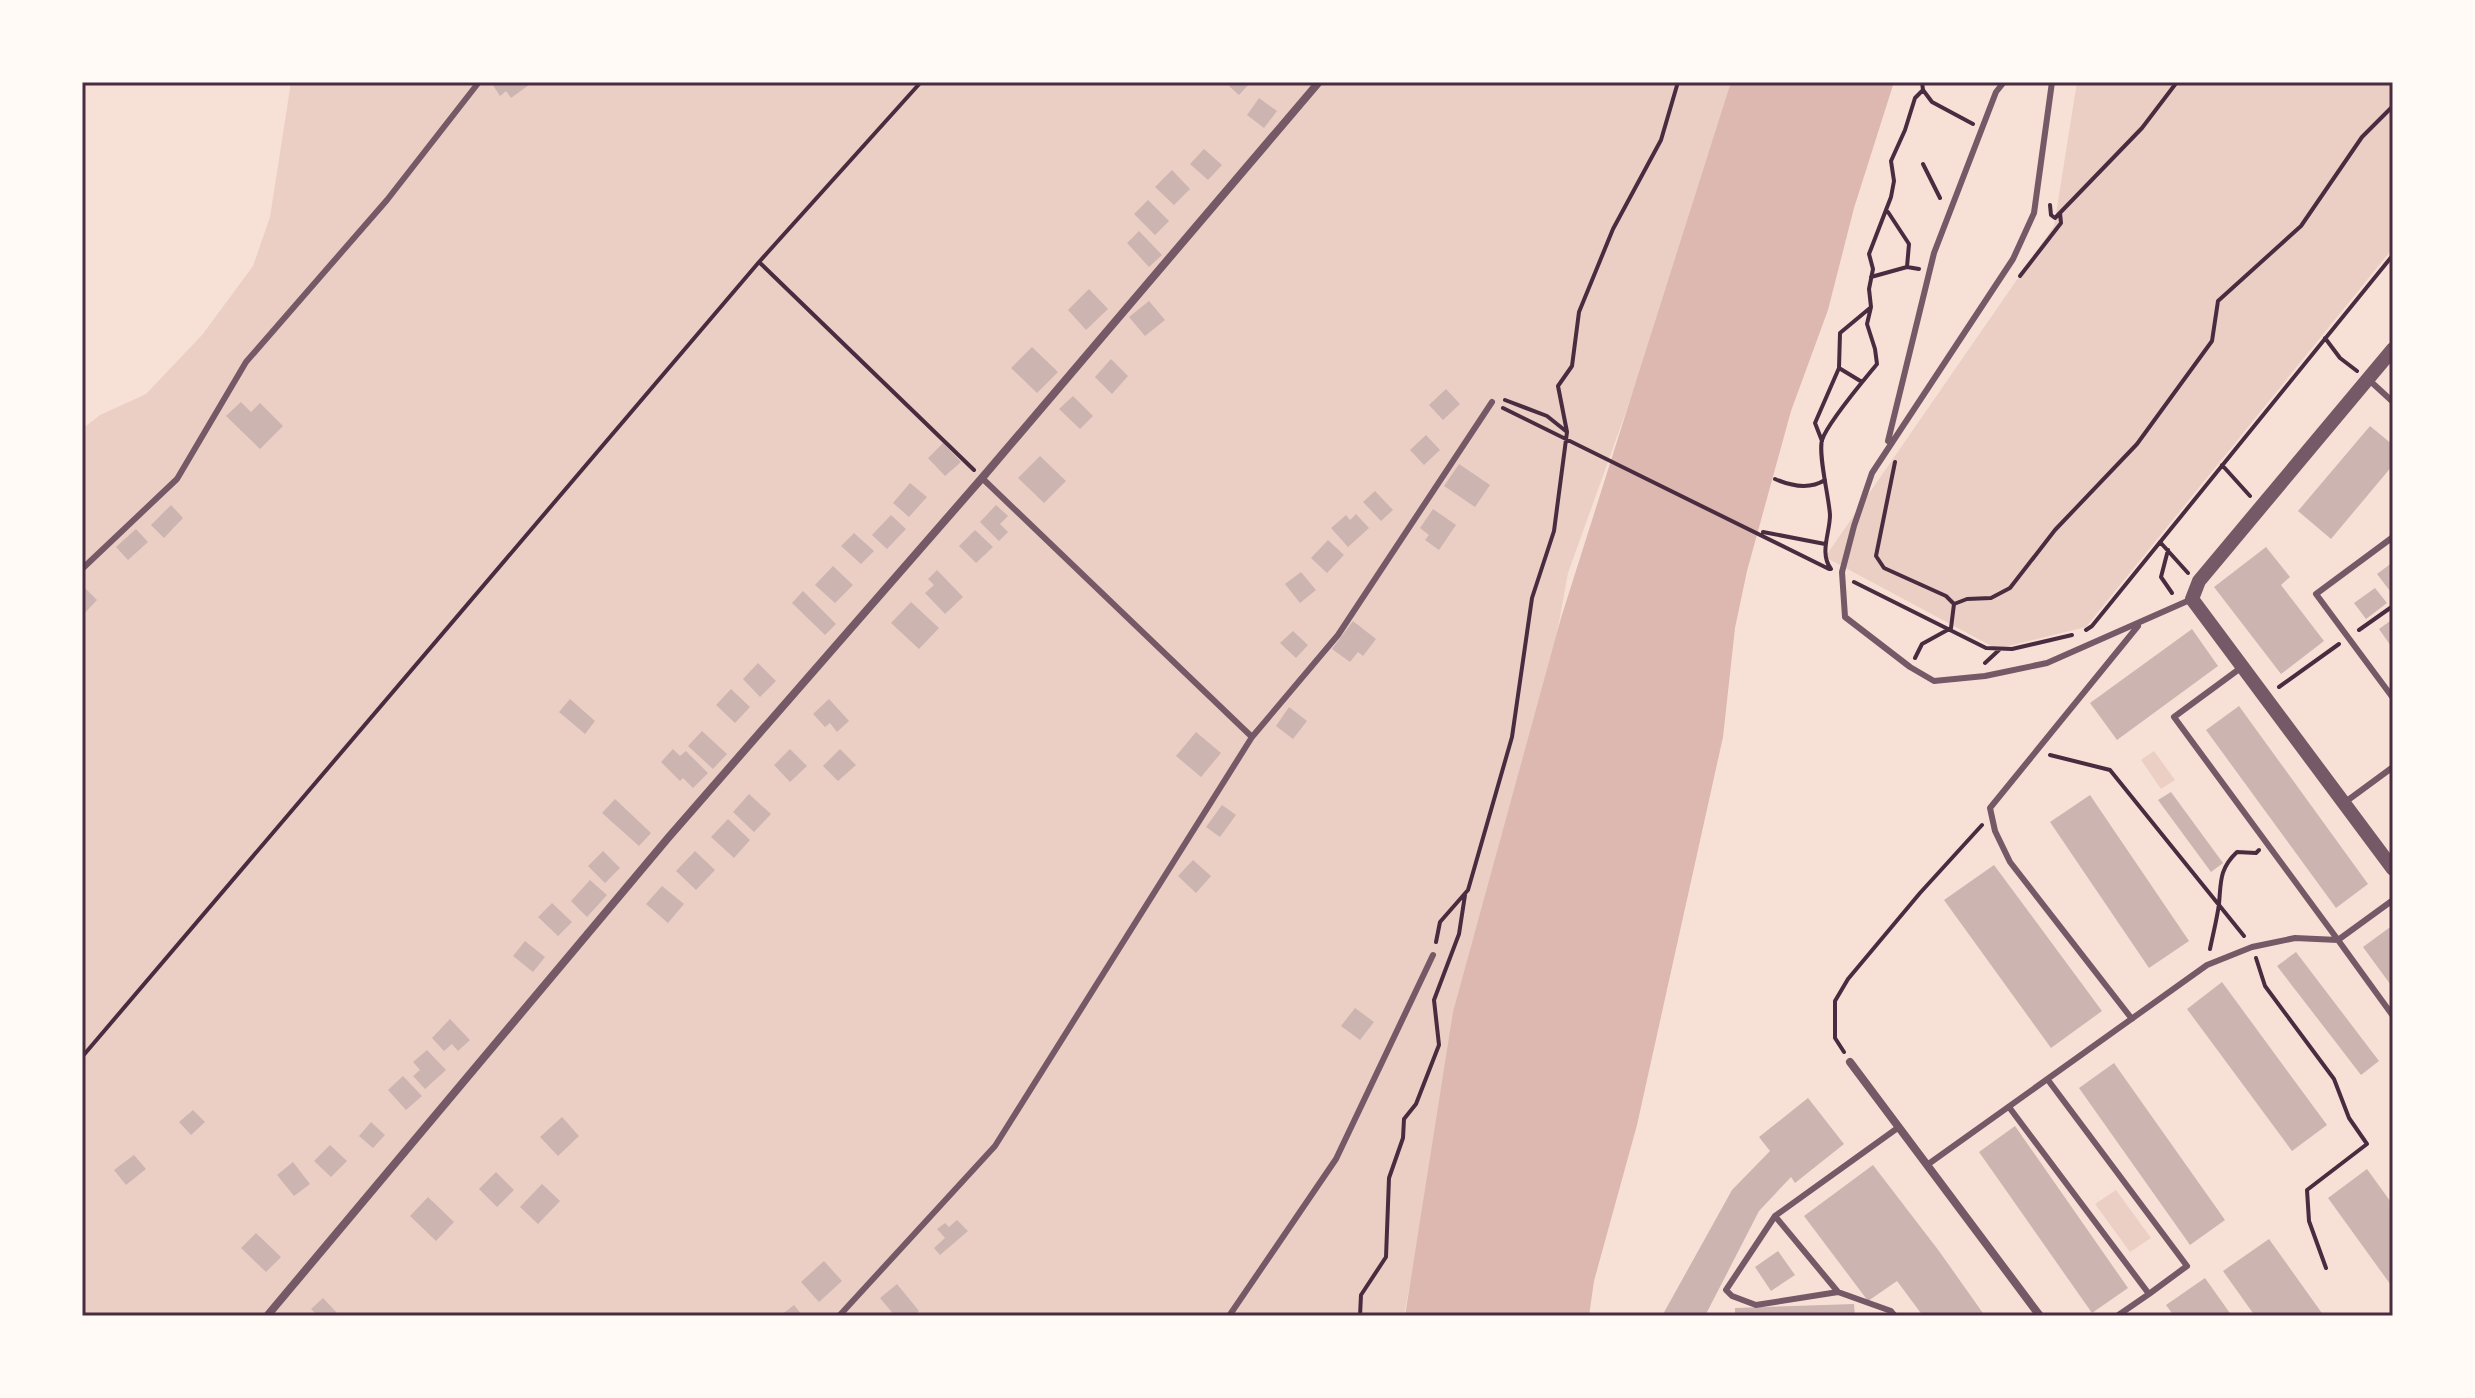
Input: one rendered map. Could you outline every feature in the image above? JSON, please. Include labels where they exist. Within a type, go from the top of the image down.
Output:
[{"type":"street","points":[[267,1316],[668,838],[982,478],[1319,82]]},
{"type":"street","points":[[2393,349],[2198,582],[2192,599],[2393,869]]},
{"type":"street","points":[[1850,1062],[2040,1316]]},
{"type":"lane","points":[[82,569],[177,479],[246,362],[387,200],[479,82]]},
{"type":"lane","points":[[1886,449],[1934,253],[1996,92],[2004,82]]},
{"type":"lane","points":[[2052,82],[2034,213],[2013,259],[1872,473],[1842,572],[1845,617],[1910,667],[1934,681],[1985,676],[2047,663],[2192,599]]},
{"type":"lane","points":[[2368,379],[2393,402]]},
{"type":"lane","points":[[839,1316],[995,1146],[1252,737],[1338,635],[1492,402]]},
{"type":"lane","points":[[982,478],[1252,737]]},
{"type":"lane","points":[[2393,537],[2316,594],[2393,698]]},
{"type":"lane","points":[[2132,1019],[2010,862],[1995,831],[1990,808],[2141,623]]},
{"type":"lane","points":[[2243,666],[2174,717],[2393,1016]]},
{"type":"lane","points":[[2344,803],[2393,767]]},
{"type":"lane","points":[[1927,1165],[2207,965],[2252,947],[2295,938],[2338,940],[2393,900]]},
{"type":"lane","points":[[1229,1316],[1336,1159],[1433,955]]},
{"type":"lane","points":[[2048,1080],[2187,1266],[2117,1316]]},
{"type":"lane","points":[[2009,1107],[2149,1294]]},
{"type":"lane","points":[[1895,1316],[1891,1311],[1838,1292],[1756,1305],[1732,1296],[1726,1290],[1775,1216],[1899,1127]]},
{"type":"lane","points":[[1775,1216],[1838,1292]]},
{"type":"path","points":[[82,1057],[759,262],[921,82]]},
{"type":"path","points":[[1360,1316],[1361,1295],[1386,1257],[1389,1178],[1403,1138],[1404,1119],[1416,1104],[1439,1045],[1434,1000],[1459,934],[1464,896],[1512,737],[1532,598],[1554,531],[1567,432],[1558,386],[1572,366],[1579,312],[1613,229],[1661,140],[1678,82]]},
{"type":"path","points":[[1922,82],[1923,90],[1932,102],[1981,129]]},
{"type":"path","points":[[2049,204],[2051,215],[2055,218],[2142,128],[2177,82]]},
{"type":"path","points":[[1822,441],[1877,364],[1867,324],[1873,269],[1869,254],[1888,211],[1894,181],[1891,161],[1915,98],[1923,90]]},
{"type":"path","points":[[1954,604],[1967,599],[1991,598],[2010,588],[2055,530],[2137,444],[2212,341],[2218,301],[2301,226],[2362,137],[2393,106]]},
{"type":"path","points":[[1923,164],[1948,215]]},
{"type":"path","points":[[1888,211],[1909,244],[1907,267]]},
{"type":"path","points":[[2012,288],[2061,223],[2060,213]]},
{"type":"path","points":[[2081,633],[2092,626],[2393,255]]},
{"type":"path","points":[[759,262],[982,478]]},
{"type":"path","points":[[1871,277],[1907,267],[1930,272]]},
{"type":"path","points":[[1871,307],[1840,333],[1839,368],[1815,423],[1822,441],[1830,516],[1825,544],[1827,565],[1844,580],[1986,648],[2012,649],[2081,633],[2107,622]]},
{"type":"path","points":[[2325,338],[2340,358],[2368,379]]},
{"type":"path","points":[[1839,368],[1862,382]]},
{"type":"path","points":[[1492,402],[1500,398],[1520,404],[1547,416],[1567,432]]},
{"type":"path","points":[[1492,402],[1830,570]]},
{"type":"path","points":[[1897,453],[1876,556],[1884,568],[1946,596],[1954,604]]},
{"type":"path","points":[[2222,465],[2261,508]]},
{"type":"path","points":[[1775,479],[1790,486],[1817,485],[1825,480]]},
{"type":"path","points":[[1763,532],[1825,544]]},
{"type":"path","points":[[2160,542],[2168,550],[2198,582],[2172,593],[2161,577],[2168,550]]},
{"type":"path","points":[[1910,667],[1922,644],[1951,628],[1954,604]]},
{"type":"path","points":[[2279,687],[2393,606]]},
{"type":"path","points":[[2036,752],[2110,770],[2252,947],[2265,986],[2334,1079],[2349,1118],[2367,1144],[2307,1190],[2309,1221],[2326,1268]]},
{"type":"path","points":[[1850,1062],[1835,1038],[1835,1001],[1848,979],[1920,893],[1992,815]]},
{"type":"path","points":[[2207,965],[2226,862],[2237,852],[2256,853],[2267,843]]},
{"type":"path","points":[[1433,955],[1440,922],[1468,890]]},
{"type":"shaded area","points":[[291,82],[1734,82],[1691,231],[1568,573],[1535,754],[1404,1316],[82,1316],[82,429],[100,415],[146,394],[202,335],[253,266],[270,217]]},
{"type":"shaded area","points":[[1731,82],[1894,82],[1854,208],[1828,310],[1791,411],[1747,571],[1735,628],[1723,737],[1637,1125],[1594,1281],[1589,1316],[1405,1316],[1453,1012],[1561,618]]},
{"type":"shaded area","points":[[2077,82],[2393,82],[2393,248],[2086,627],[1997,649],[1825,557],[2054,226]]},
{"type":"shaded area","points":[[2154,751],[2175,780],[2161,789],[2141,760]]},
{"type":"shaded area","points":[[2116,1190],[2151,1238],[2130,1252],[2095,1204]]},
{"type":"building","points":[[491,82],[533,82],[511,98],[506,91],[500,96]]},
{"type":"building","points":[[1233,82],[1251,82],[1239,95],[1229,86]]},
{"type":"building","points":[[1259,98],[1277,111],[1264,128],[1247,115]]},
{"type":"building","points":[[1204,149],[1222,165],[1208,180],[1190,164]]},
{"type":"building","points":[[1172,170],[1190,189],[1174,205],[1155,187]]},
{"type":"building","points":[[1148,200],[1169,221],[1155,235],[1134,214]]},
{"type":"building","points":[[1139,231],[1162,255],[1149,267],[1127,243]]},
{"type":"building","points":[[1089,289],[1108,309],[1086,330],[1068,310]]},
{"type":"building","points":[[1149,301],[1165,320],[1145,336],[1129,317]]},
{"type":"building","points":[[1032,347],[1058,372],[1037,393],[1011,368]]},
{"type":"building","points":[[1111,359],[1128,376],[1112,394],[1095,377]]},
{"type":"building","points":[[1446,389],[1460,404],[1443,420],[1429,405]]},
{"type":"building","points":[[1073,396],[1093,416],[1080,429],[1059,409]]},
{"type":"building","points":[[241,402],[251,412],[260,403],[283,426],[260,449],[226,416]]},
{"type":"building","points":[[2370,426],[2393,445],[2393,465],[2331,539],[2298,511]]},
{"type":"building","points":[[1426,435],[1440,450],[1424,465],[1410,450]]},
{"type":"building","points":[[943,443],[961,462],[945,476],[928,458]]},
{"type":"building","points":[[1040,456],[1066,481],[1044,503],[1018,478]]},
{"type":"building","points":[[1459,464],[1490,485],[1475,507],[1444,486]]},
{"type":"building","points":[[910,483],[927,497],[909,517],[893,503]]},
{"type":"building","points":[[1375,491],[1393,510],[1381,521],[1363,502]]},
{"type":"building","points":[[171,505],[183,518],[164,538],[151,525]]},
{"type":"building","points":[[996,505],[1008,516],[1000,524],[1008,532],[999,541],[980,522]]},
{"type":"building","points":[[1433,509],[1456,525],[1439,550],[1425,540],[1429,535],[1420,528]]},
{"type":"building","points":[[1356,514],[1369,528],[1348,547],[1331,528],[1346,515],[1350,520]]},
{"type":"building","points":[[891,515],[906,529],[887,549],[872,535]]},
{"type":"building","points":[[136,529],[148,542],[128,560],[116,547]]},
{"type":"building","points":[[975,530],[993,547],[976,563],[959,546]]},
{"type":"building","points":[[854,533],[874,551],[861,564],[841,546]]},
{"type":"building","points":[[1328,540],[1344,555],[1327,573],[1311,558]]},
{"type":"building","points":[[2266,547],[2290,577],[2281,585],[2324,641],[2281,674],[2214,587]]},
{"type":"building","points":[[2393,562],[2393,595],[2377,574]]},
{"type":"building","points":[[833,566],[853,585],[835,603],[815,585]]},
{"type":"building","points":[[937,570],[963,597],[945,614],[925,593],[934,585],[928,579]]},
{"type":"building","points":[[1301,572],[1316,590],[1300,603],[1285,584]]},
{"type":"building","points":[[82,585],[97,600],[82,616]]},
{"type":"building","points":[[2375,588],[2387,603],[2366,619],[2354,603]]},
{"type":"building","points":[[803,591],[836,624],[825,635],[792,603]]},
{"type":"building","points":[[911,602],[939,628],[919,649],[891,623]]},
{"type":"building","points":[[2393,619],[2393,649],[2379,629]]},
{"type":"building","points":[[1353,621],[1376,639],[1363,656],[1358,652],[1350,662],[1332,649]]},
{"type":"building","points":[[2192,629],[2218,666],[2117,740],[2090,703]]},
{"type":"building","points":[[1293,631],[1308,645],[1296,658],[1280,643]]},
{"type":"building","points":[[758,663],[776,681],[760,697],[743,679]]},
{"type":"building","points":[[731,689],[750,707],[735,723],[716,705]]},
{"type":"building","points":[[570,699],[595,721],[585,734],[559,712]]},
{"type":"building","points":[[829,699],[849,721],[837,732],[830,723],[825,727],[813,714]]},
{"type":"building","points":[[2239,706],[2368,884],[2336,908],[2206,730]]},
{"type":"building","points":[[1289,707],[1307,721],[1293,739],[1276,726]]},
{"type":"building","points":[[702,731],[727,754],[713,769],[688,746]]},
{"type":"building","points":[[1196,732],[1221,753],[1201,777],[1176,756]]},
{"type":"building","points":[[673,749],[680,756],[686,751],[708,773],[693,788],[683,778],[680,781],[661,762]]},
{"type":"building","points":[[790,749],[807,766],[790,782],[774,765]]},
{"type":"building","points":[[840,749],[856,765],[838,781],[823,766]]},
{"type":"building","points":[[2171,792],[2223,863],[2211,872],[2158,800]]},
{"type":"building","points":[[749,794],[771,814],[754,832],[733,812]]},
{"type":"building","points":[[2090,795],[2189,941],[2149,968],[2050,822]]},
{"type":"building","points":[[615,799],[651,833],[639,846],[602,813]]},
{"type":"building","points":[[1222,805],[1236,815],[1220,837],[1206,827]]},
{"type":"building","points":[[728,819],[750,840],[734,858],[711,837]]},
{"type":"building","points":[[603,851],[620,868],[605,883],[588,866]]},
{"type":"building","points":[[695,851],[715,870],[696,890],[676,871]]},
{"type":"building","points":[[1193,860],[1211,876],[1196,893],[1178,876]]},
{"type":"building","points":[[1994,865],[2102,1011],[2051,1048],[1944,900]]},
{"type":"building","points":[[590,880],[607,895],[587,917],[571,901]]},
{"type":"building","points":[[662,886],[684,904],[668,923],[646,904]]},
{"type":"building","points":[[552,903],[572,922],[558,936],[538,917]]},
{"type":"building","points":[[2393,925],[2393,988],[2363,947]]},
{"type":"building","points":[[525,941],[545,957],[533,972],[513,956]]},
{"type":"building","points":[[2296,952],[2379,1061],[2361,1075],[2277,966]]},
{"type":"building","points":[[2222,982],[2327,1125],[2292,1151],[2187,1009]]},
{"type":"building","points":[[1355,1008],[1374,1022],[1360,1040],[1341,1026]]},
{"type":"building","points":[[450,1019],[470,1040],[458,1051],[452,1044],[444,1051],[432,1038]]},
{"type":"building","points":[[427,1050],[446,1070],[425,1089],[413,1076],[420,1070],[413,1062]]},
{"type":"building","points":[[2114,1063],[2225,1220],[2190,1245],[2079,1088]]},
{"type":"building","points":[[403,1076],[422,1096],[406,1110],[388,1090]]},
{"type":"building","points":[[1808,1098],[1844,1144],[1795,1183],[1791,1177],[1759,1211],[1705,1316],[1662,1316],[1732,1190],[1770,1151],[1759,1137]]},
{"type":"building","points":[[193,1110],[205,1122],[191,1135],[179,1122]]},
{"type":"building","points":[[562,1117],[579,1136],[558,1156],[540,1137]]},
{"type":"building","points":[[371,1122],[385,1135],[373,1148],[359,1136]]},
{"type":"building","points":[[2015,1126],[2128,1288],[2092,1313],[1979,1152]]},
{"type":"building","points":[[330,1145],[347,1161],[331,1177],[314,1161]]},
{"type":"building","points":[[134,1155],[146,1169],[126,1185],[114,1170]]},
{"type":"building","points":[[293,1162],[310,1184],[294,1196],[277,1175]]},
{"type":"building","points":[[1873,1165],[1985,1316],[1923,1316],[1897,1281],[1868,1301],[1804,1216]]},
{"type":"building","points":[[2367,1169],[2393,1205],[2393,1288],[2328,1198]]},
{"type":"building","points":[[496,1172],[514,1190],[497,1207],[479,1189]]},
{"type":"building","points":[[542,1184],[560,1201],[538,1224],[520,1207]]},
{"type":"building","points":[[428,1197],[454,1222],[436,1241],[410,1216]]},
{"type":"building","points":[[957,1220],[968,1231],[940,1255],[934,1248],[945,1238],[937,1229],[945,1223],[949,1227]]},
{"type":"building","points":[[256,1233],[281,1257],[266,1272],[241,1248]]},
{"type":"building","points":[[2269,1239],[2324,1316],[2255,1316],[2223,1271]]},
{"type":"building","points":[[1778,1251],[1795,1275],[1771,1291],[1755,1267]]},
{"type":"building","points":[[824,1261],[842,1281],[819,1302],[801,1282]]},
{"type":"building","points":[[2205,1278],[2232,1316],[2174,1316],[2166,1305]]},
{"type":"building","points":[[897,1284],[919,1311],[913,1316],[895,1316],[880,1298]]},
{"type":"building","points":[[323,1298],[338,1314],[318,1316],[311,1309]]},
{"type":"building","points":[[1854,1304],[1855,1316],[1735,1316],[1735,1308]]},
{"type":"building","points":[[794,1305],[803,1316],[780,1316]]}]
